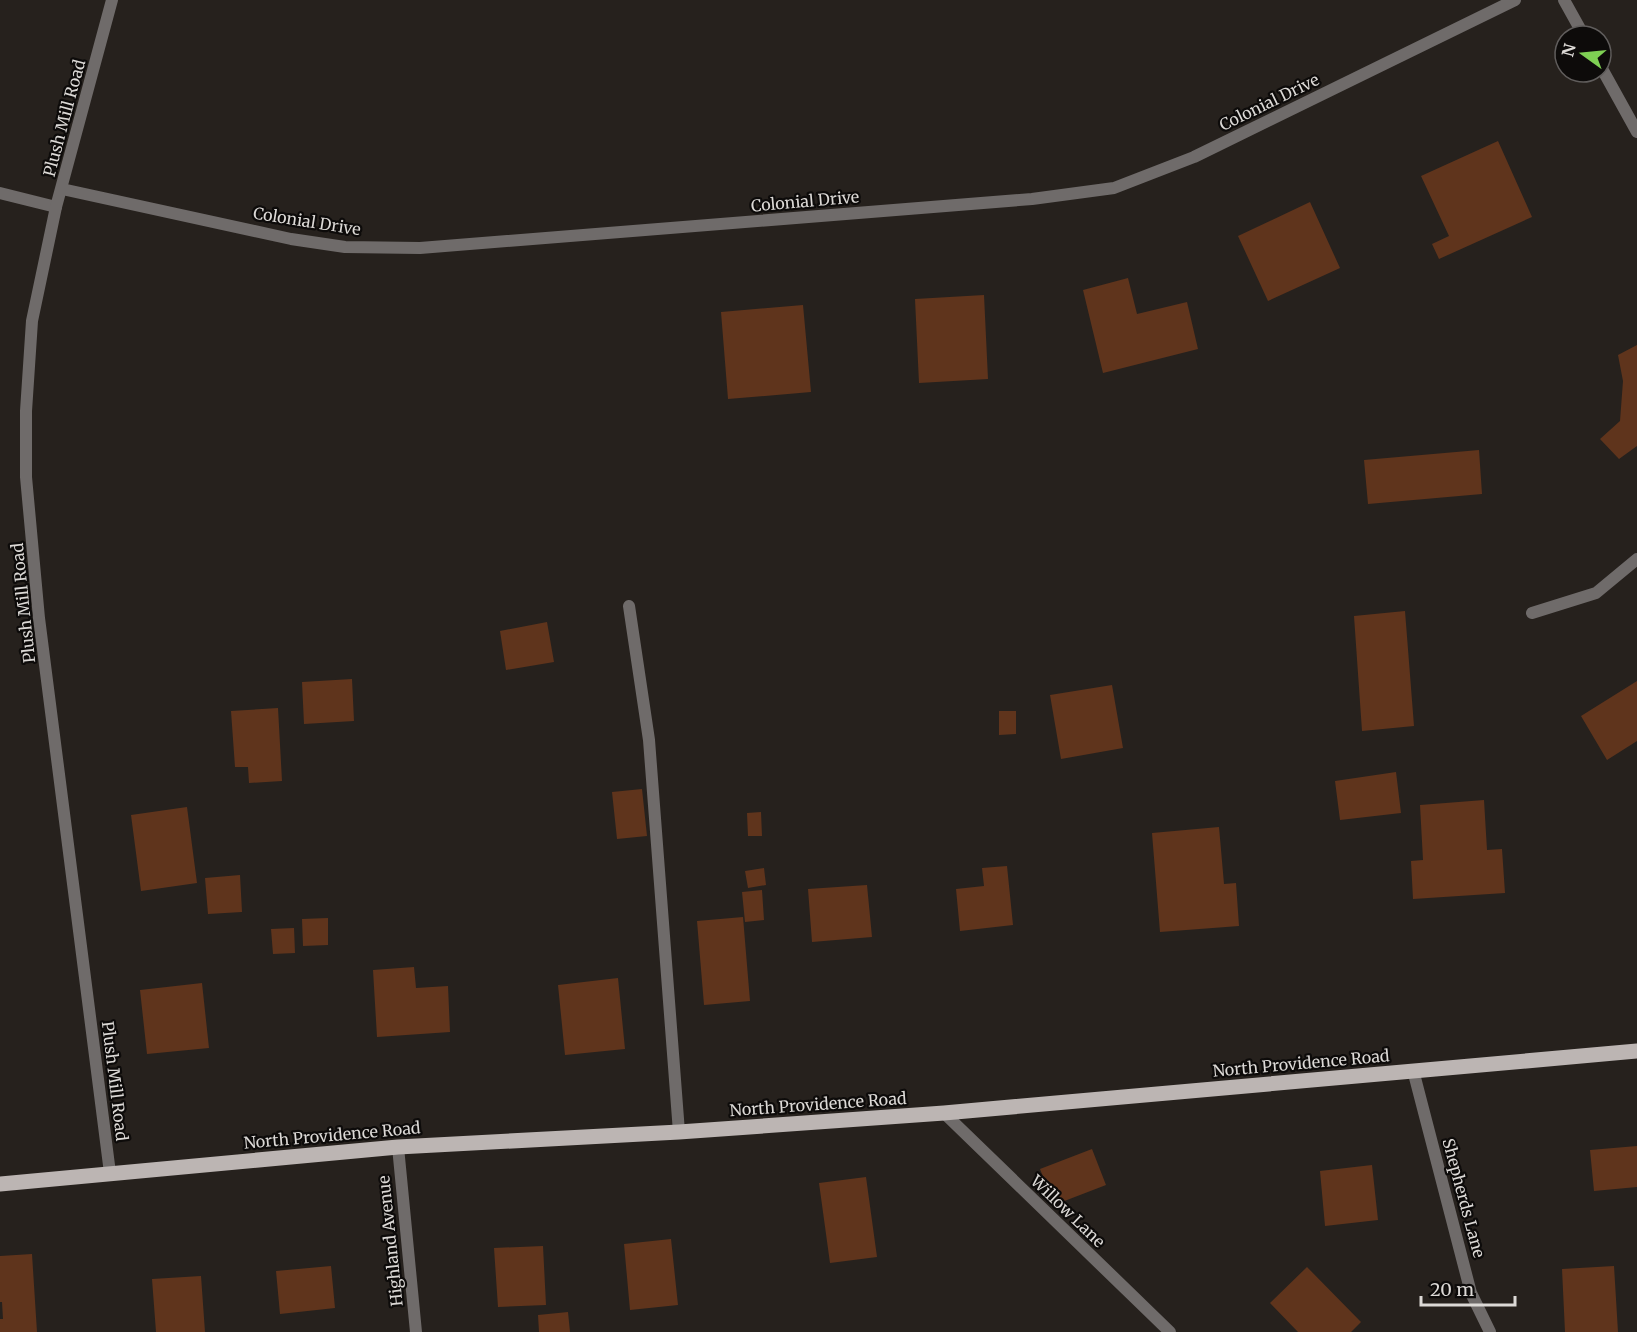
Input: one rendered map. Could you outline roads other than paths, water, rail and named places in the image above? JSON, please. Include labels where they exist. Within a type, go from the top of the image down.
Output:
[{"type":"main road","name":"North Providence Road","points":[[0,1184],[398,1147],[679,1132],[944,1113],[1637,1051]]},
{"type":"street","name":"Plush Mill Road","points":[[110,1173],[39,618],[26,477],[26,411],[32,321],[56,207],[112,0]]},
{"type":"street","name":"Colonial Drive","points":[[62,189],[291,239],[345,247],[420,248],[1032,199],[1114,188],[1194,158],[1515,0]]},
{"type":"street","points":[[1564,0],[1577,24]]},
{"type":"street","points":[[1610,84],[1637,132]]},
{"type":"street","points":[[0,193],[56,207]]},
{"type":"street","points":[[1532,613],[1596,593],[1637,559]]},
{"type":"street","points":[[629,606],[649,740],[679,1132]]},
{"type":"street","name":"Shepherds Lane","points":[[1413,1070],[1471,1293],[1490,1332]]},
{"type":"street","name":"Willow Lane","points":[[944,1113],[1170,1332]]},
{"type":"street","name":"Highland Avenue","points":[[398,1147],[416,1332]]}]
